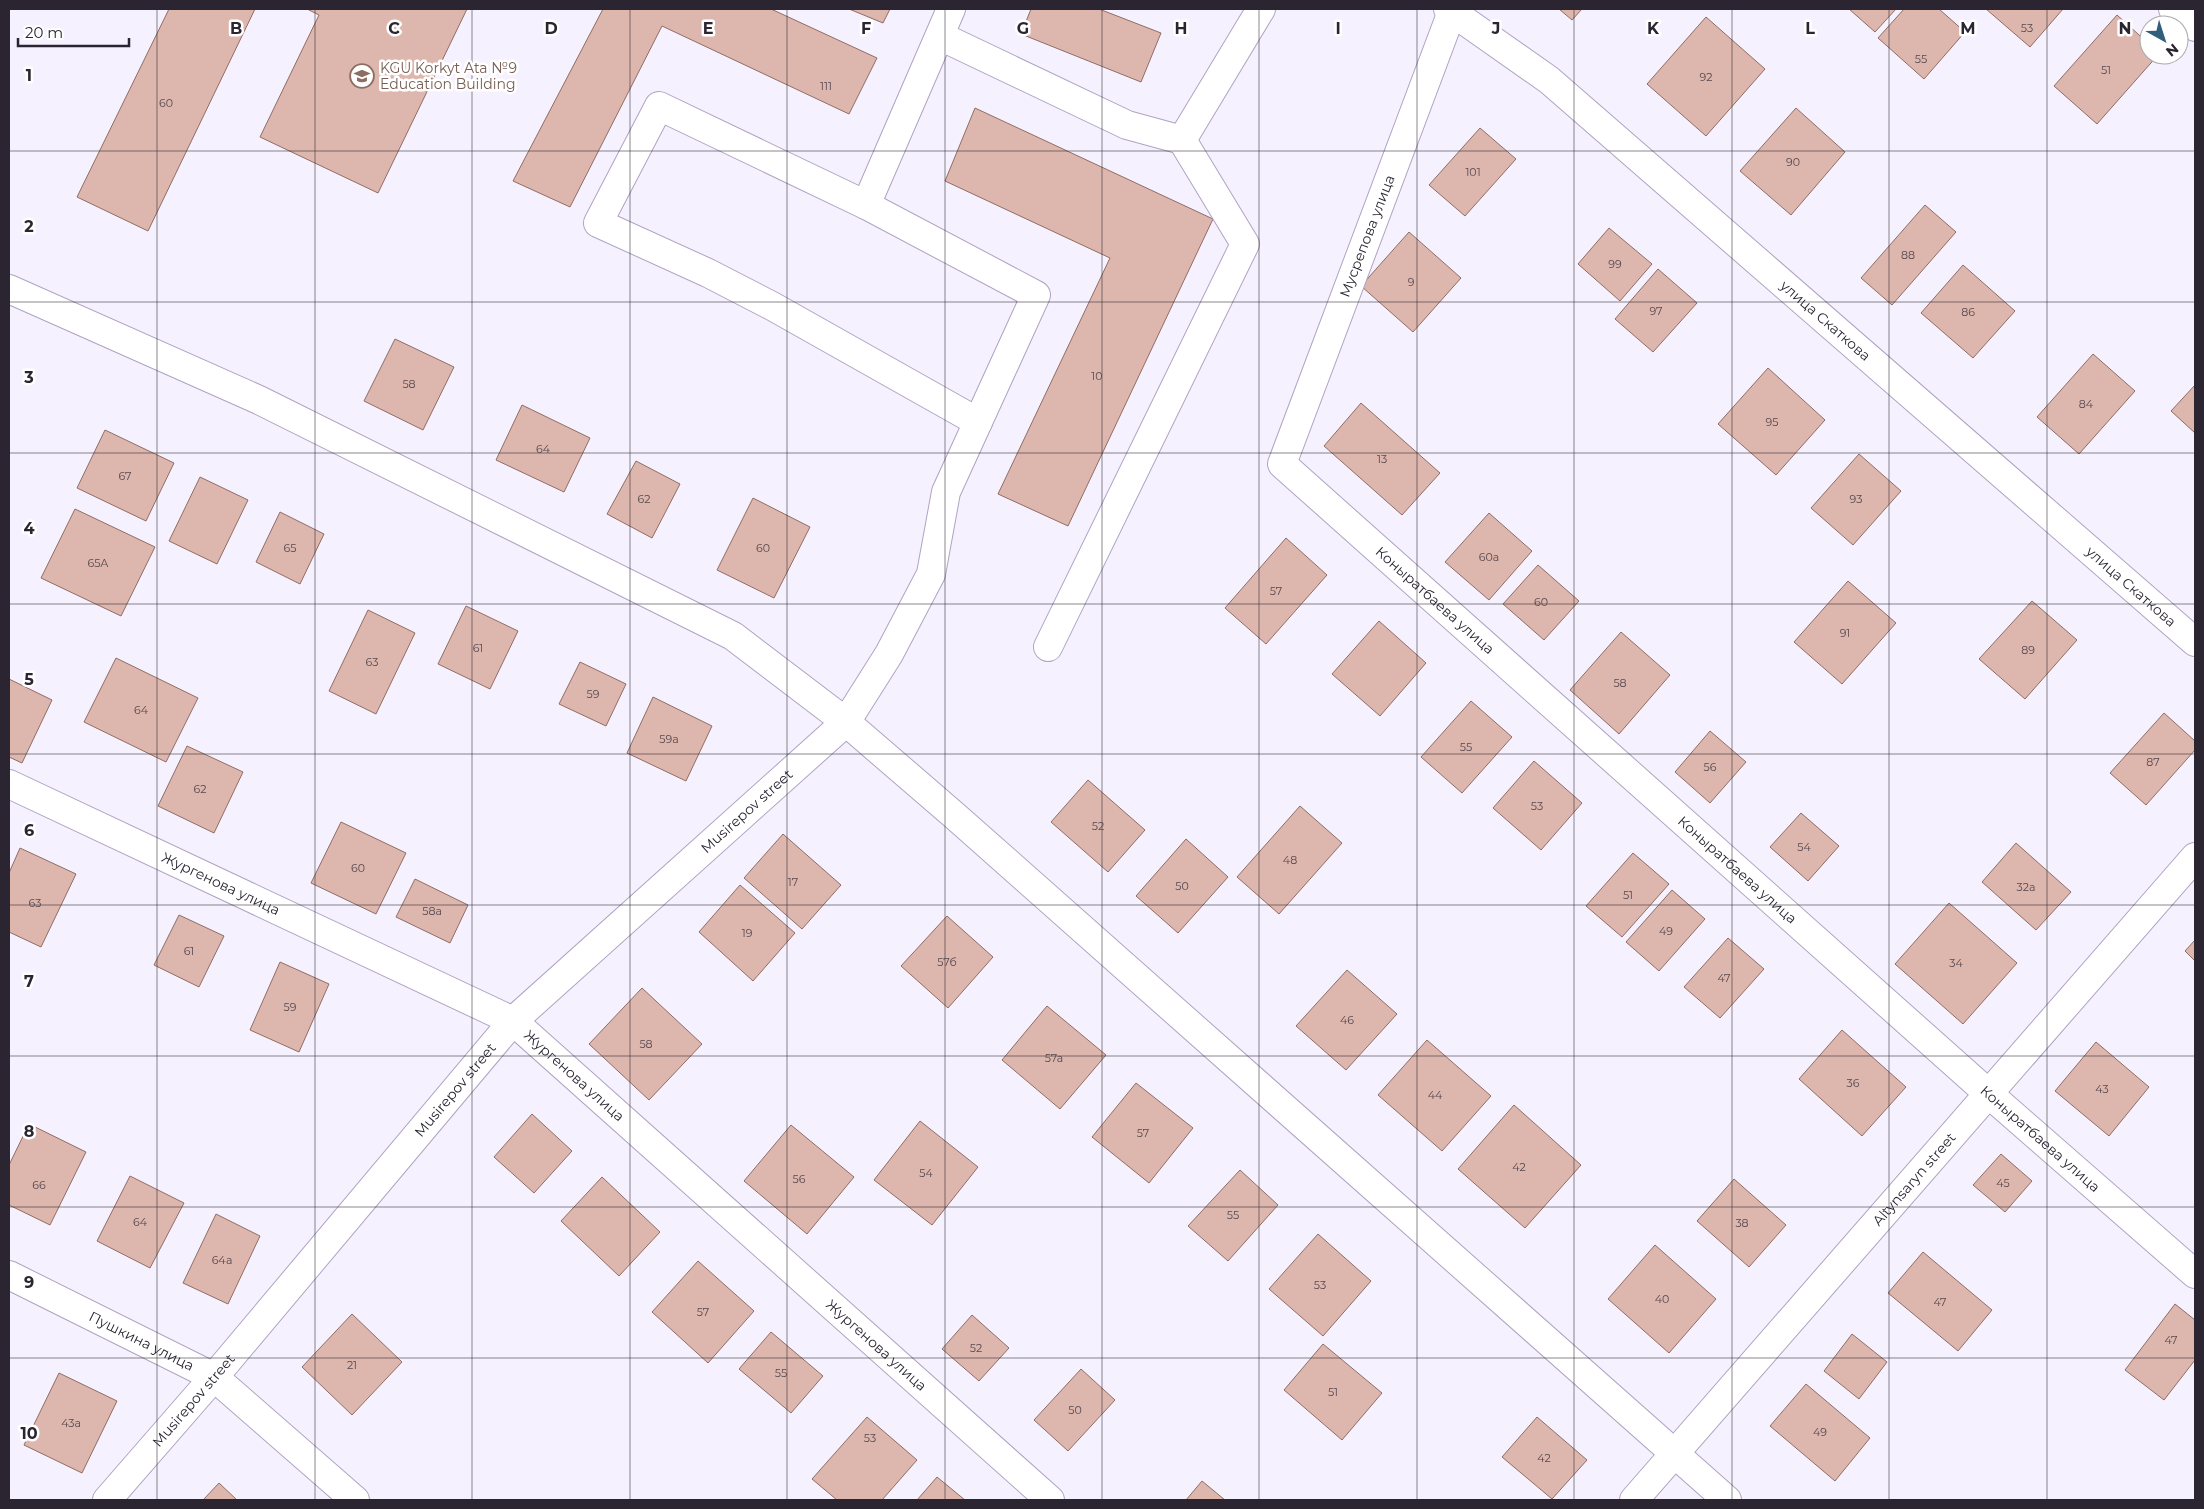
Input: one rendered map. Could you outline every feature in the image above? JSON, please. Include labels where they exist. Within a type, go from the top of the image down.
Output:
[{"type":"street","points":[[951,9],[866,205],[659,106],[598,223],[708,273],[978,422]]},
{"type":"street","points":[[1182,140],[1261,9]]},
{"type":"street","points":[[2173,9],[2195,28]]},
{"type":"street","name":"Мусрепова улица","points":[[1282,464],[1450,10]]},
{"type":"street","name":"улица Скаткова","points":[[1450,10],[1549,80],[2195,642]]},
{"type":"street","points":[[940,36],[1126,125],[1182,140],[1245,244],[1048,647]]},
{"type":"street","name":"Musirepov street","points":[[107,1500],[214,1377],[513,1021],[846,722],[889,654],[931,574],[946,492],[1036,295],[866,205]]},
{"type":"street","points":[[9,289],[258,400],[733,636],[846,722],[1727,1500]]},
{"type":"street","name":"Коныратбаева улица","points":[[1282,464],[1989,1094],[2195,1274]]},
{"type":"street","name":"Жургенова улица","points":[[9,784],[513,1021],[1050,1500]]},
{"type":"street","name":"Altynsaryn street","points":[[1634,1500],[2195,857]]},
{"type":"street","name":"Пушкина улица","points":[[9,1275],[214,1377],[355,1500]]},
{"type":"building","points":[[169,9],[255,9],[148,231],[77,197]]},
{"type":"building","name":"KGU Korkyt Ata №9 Education Building","points":[[307,9],[467,9],[378,193],[260,137],[319,15]]},
{"type":"building","points":[[603,9],[771,9],[877,58],[849,114],[662,26],[570,207],[513,181]]},
{"type":"building","points":[[849,9],[890,9],[883,23]]},
{"type":"building","points":[[1031,9],[1099,9],[1161,33],[1141,82],[1021,34]]},
{"type":"building","points":[[1559,9],[1582,9],[1572,20]]},
{"type":"building","points":[[1849,9],[1896,9],[1875,32]]},
{"type":"building","points":[[1904,9],[1939,9],[1965,32],[1924,79],[1878,38]]},
{"type":"building","points":[[1986,9],[2063,9],[2030,47]]},
{"type":"building","points":[[2117,15],[2139,35],[2139,65],[2149,65],[2097,124],[2054,86]]},
{"type":"building","points":[[1706,17],[1765,69],[1706,136],[1647,84]]},
{"type":"building","points":[[975,108],[1213,219],[1068,526],[998,494],[1110,258],[945,181]]},
{"type":"building","points":[[1796,108],[1845,152],[1791,215],[1740,171]]},
{"type":"building","points":[[1480,128],[1516,159],[1465,216],[1429,185]]},
{"type":"building","points":[[1925,205],[1956,232],[1892,305],[1861,278]]},
{"type":"building","points":[[1609,228],[1652,264],[1620,301],[1578,264]]},
{"type":"building","points":[[1409,232],[1461,278],[1413,332],[1361,286]]},
{"type":"building","points":[[1963,265],[2015,311],[1973,358],[1921,313]]},
{"type":"building","points":[[1658,269],[1697,303],[1653,352],[1615,319]]},
{"type":"building","points":[[395,339],[454,367],[423,430],[364,401]]},
{"type":"building","points":[[2093,354],[2135,391],[2079,454],[2037,417]]},
{"type":"building","points":[[1768,368],[1825,420],[1776,475],[1718,424]]},
{"type":"building","points":[[2195,385],[2195,433],[2171,411]]},
{"type":"building","points":[[1361,403],[1440,473],[1402,515],[1324,446]]},
{"type":"building","points":[[522,405],[590,438],[564,492],[496,460]]},
{"type":"building","points":[[105,430],[174,463],[146,521],[77,488]]},
{"type":"building","points":[[1859,454],[1901,491],[1853,545],[1811,508]]},
{"type":"building","points":[[636,461],[680,484],[652,538],[607,514]]},
{"type":"building","points":[[200,477],[248,500],[217,564],[169,541]]},
{"type":"building","points":[[753,498],[810,527],[774,598],[717,570]]},
{"type":"building","points":[[75,509],[155,547],[121,616],[41,578]]},
{"type":"building","points":[[280,512],[324,534],[300,584],[256,562]]},
{"type":"building","points":[[1489,513],[1532,551],[1489,600],[1445,562]]},
{"type":"building","points":[[1286,538],[1327,575],[1266,644],[1225,608]]},
{"type":"building","points":[[1538,565],[1579,601],[1544,640],[1503,604]]},
{"type":"building","points":[[1848,581],[1896,623],[1842,684],[1794,642]]},
{"type":"building","points":[[2032,601],[2077,640],[2025,699],[1979,659]]},
{"type":"building","points":[[466,606],[518,631],[490,689],[438,664]]},
{"type":"building","points":[[368,610],[415,633],[376,714],[329,691]]},
{"type":"building","points":[[1379,621],[1426,663],[1380,716],[1332,674]]},
{"type":"building","points":[[1621,632],[1670,675],[1619,734],[1570,690]]},
{"type":"building","points":[[116,658],[198,698],[166,762],[84,722]]},
{"type":"building","points":[[580,662],[626,684],[606,726],[559,704]]},
{"type":"building","points":[[9,679],[52,700],[22,763],[9,757]]},
{"type":"building","points":[[653,697],[712,726],[686,781],[627,753]]},
{"type":"building","points":[[1471,701],[1512,737],[1462,793],[1421,757]]},
{"type":"building","points":[[2164,713],[2195,741],[2195,750],[2146,805],[2110,773]]},
{"type":"building","points":[[1710,731],[1746,762],[1710,803],[1675,772]]},
{"type":"building","points":[[187,746],[243,772],[214,833],[158,806]]},
{"type":"building","points":[[1534,761],[1582,803],[1541,850],[1493,808]]},
{"type":"building","points":[[1088,780],[1145,830],[1108,872],[1051,822]]},
{"type":"building","points":[[1300,806],[1342,843],[1279,914],[1237,877]]},
{"type":"building","points":[[1801,813],[1839,846],[1808,881],[1770,847]]},
{"type":"building","points":[[341,822],[406,853],[376,914],[311,883]]},
{"type":"building","points":[[783,834],[841,885],[802,929],[744,878]]},
{"type":"building","points":[[1186,839],[1228,877],[1178,933],[1136,896]]},
{"type":"building","points":[[2016,843],[2071,892],[2036,930],[1982,882]]},
{"type":"building","points":[[20,848],[76,874],[41,947],[9,932],[9,873]]},
{"type":"building","points":[[1633,853],[1669,884],[1622,937],[1586,906]]},
{"type":"building","points":[[415,879],[468,905],[450,943],[396,917]]},
{"type":"building","points":[[740,885],[795,933],[753,981],[699,932]]},
{"type":"building","points":[[1672,890],[1705,919],[1659,971],[1626,942]]},
{"type":"building","points":[[1949,903],[2017,963],[1963,1024],[1895,964]]},
{"type":"building","points":[[179,915],[224,936],[199,987],[154,965]]},
{"type":"building","points":[[947,916],[993,957],[948,1008],[901,966]]},
{"type":"building","points":[[1728,938],[1764,969],[1720,1018],[1684,987]]},
{"type":"building","points":[[2195,940],[2195,961],[2185,951]]},
{"type":"building","points":[[280,962],[329,984],[299,1052],[250,1030]]},
{"type":"building","points":[[1347,970],[1397,1014],[1346,1070],[1296,1026]]},
{"type":"building","points":[[642,988],[702,1044],[649,1100],[589,1044]]},
{"type":"building","points":[[1047,1006],[1106,1055],[1060,1109],[1002,1060]]},
{"type":"building","points":[[1842,1030],[1906,1087],[1862,1136],[1799,1079]]},
{"type":"building","points":[[1427,1040],[1491,1096],[1442,1151],[1378,1095]]},
{"type":"building","points":[[2096,1042],[2149,1087],[2109,1136],[2055,1091]]},
{"type":"building","points":[[1136,1083],[1193,1128],[1149,1183],[1092,1137]]},
{"type":"building","points":[[1514,1105],[1581,1165],[1525,1228],[1458,1169]]},
{"type":"building","points":[[532,1114],[572,1151],[534,1193],[494,1157]]},
{"type":"building","points":[[920,1121],[978,1167],[932,1225],[874,1180]]},
{"type":"building","points":[[29,1124],[86,1152],[50,1225],[9,1205],[9,1165]]},
{"type":"building","points":[[791,1125],[854,1177],[807,1234],[744,1181]]},
{"type":"building","points":[[2001,1154],[2032,1181],[2005,1212],[1973,1185]]},
{"type":"building","points":[[1240,1170],[1278,1205],[1228,1261],[1188,1226]]},
{"type":"building","points":[[130,1176],[184,1203],[150,1268],[97,1241]]},
{"type":"building","points":[[602,1177],[660,1232],[619,1276],[561,1221]]},
{"type":"building","points":[[1734,1179],[1786,1225],[1749,1267],[1697,1221]]},
{"type":"building","points":[[216,1214],[260,1236],[228,1304],[183,1283]]},
{"type":"building","points":[[1318,1234],[1371,1281],[1323,1336],[1269,1289]]},
{"type":"building","points":[[1655,1245],[1716,1299],[1669,1353],[1608,1299]]},
{"type":"building","points":[[1923,1252],[1992,1310],[1958,1351],[1888,1293]]},
{"type":"building","points":[[698,1261],[754,1311],[708,1363],[652,1312]]},
{"type":"building","points":[[2175,1304],[2195,1320],[2195,1360],[2164,1400],[2125,1370]]},
{"type":"building","points":[[352,1314],[402,1362],[352,1415],[302,1367]]},
{"type":"building","points":[[972,1315],[1009,1348],[979,1381],[942,1349]]},
{"type":"building","points":[[771,1332],[823,1376],[791,1413],[739,1369]]},
{"type":"building","points":[[1852,1334],[1887,1362],[1859,1399],[1824,1371]]},
{"type":"building","points":[[1323,1344],[1382,1393],[1342,1440],[1284,1390]]},
{"type":"building","points":[[1081,1369],[1115,1400],[1068,1451],[1034,1420]]},
{"type":"building","points":[[59,1373],[117,1401],[82,1473],[24,1445]]},
{"type":"building","points":[[1806,1384],[1870,1438],[1835,1481],[1770,1426]]},
{"type":"building","points":[[867,1417],[917,1460],[882,1500],[837,1500],[812,1479]]},
{"type":"building","points":[[1537,1417],[1587,1460],[1552,1499],[1502,1457]]},
{"type":"building","points":[[937,1477],[965,1500],[917,1500]]},
{"type":"building","points":[[1202,1481],[1225,1500],[1186,1500]]},
{"type":"building","points":[[219,1483],[237,1500],[203,1500]]},
{"type":"place","name":"KGU Korkyt Ata №9 Education Building","points":[[362,76]]}]
